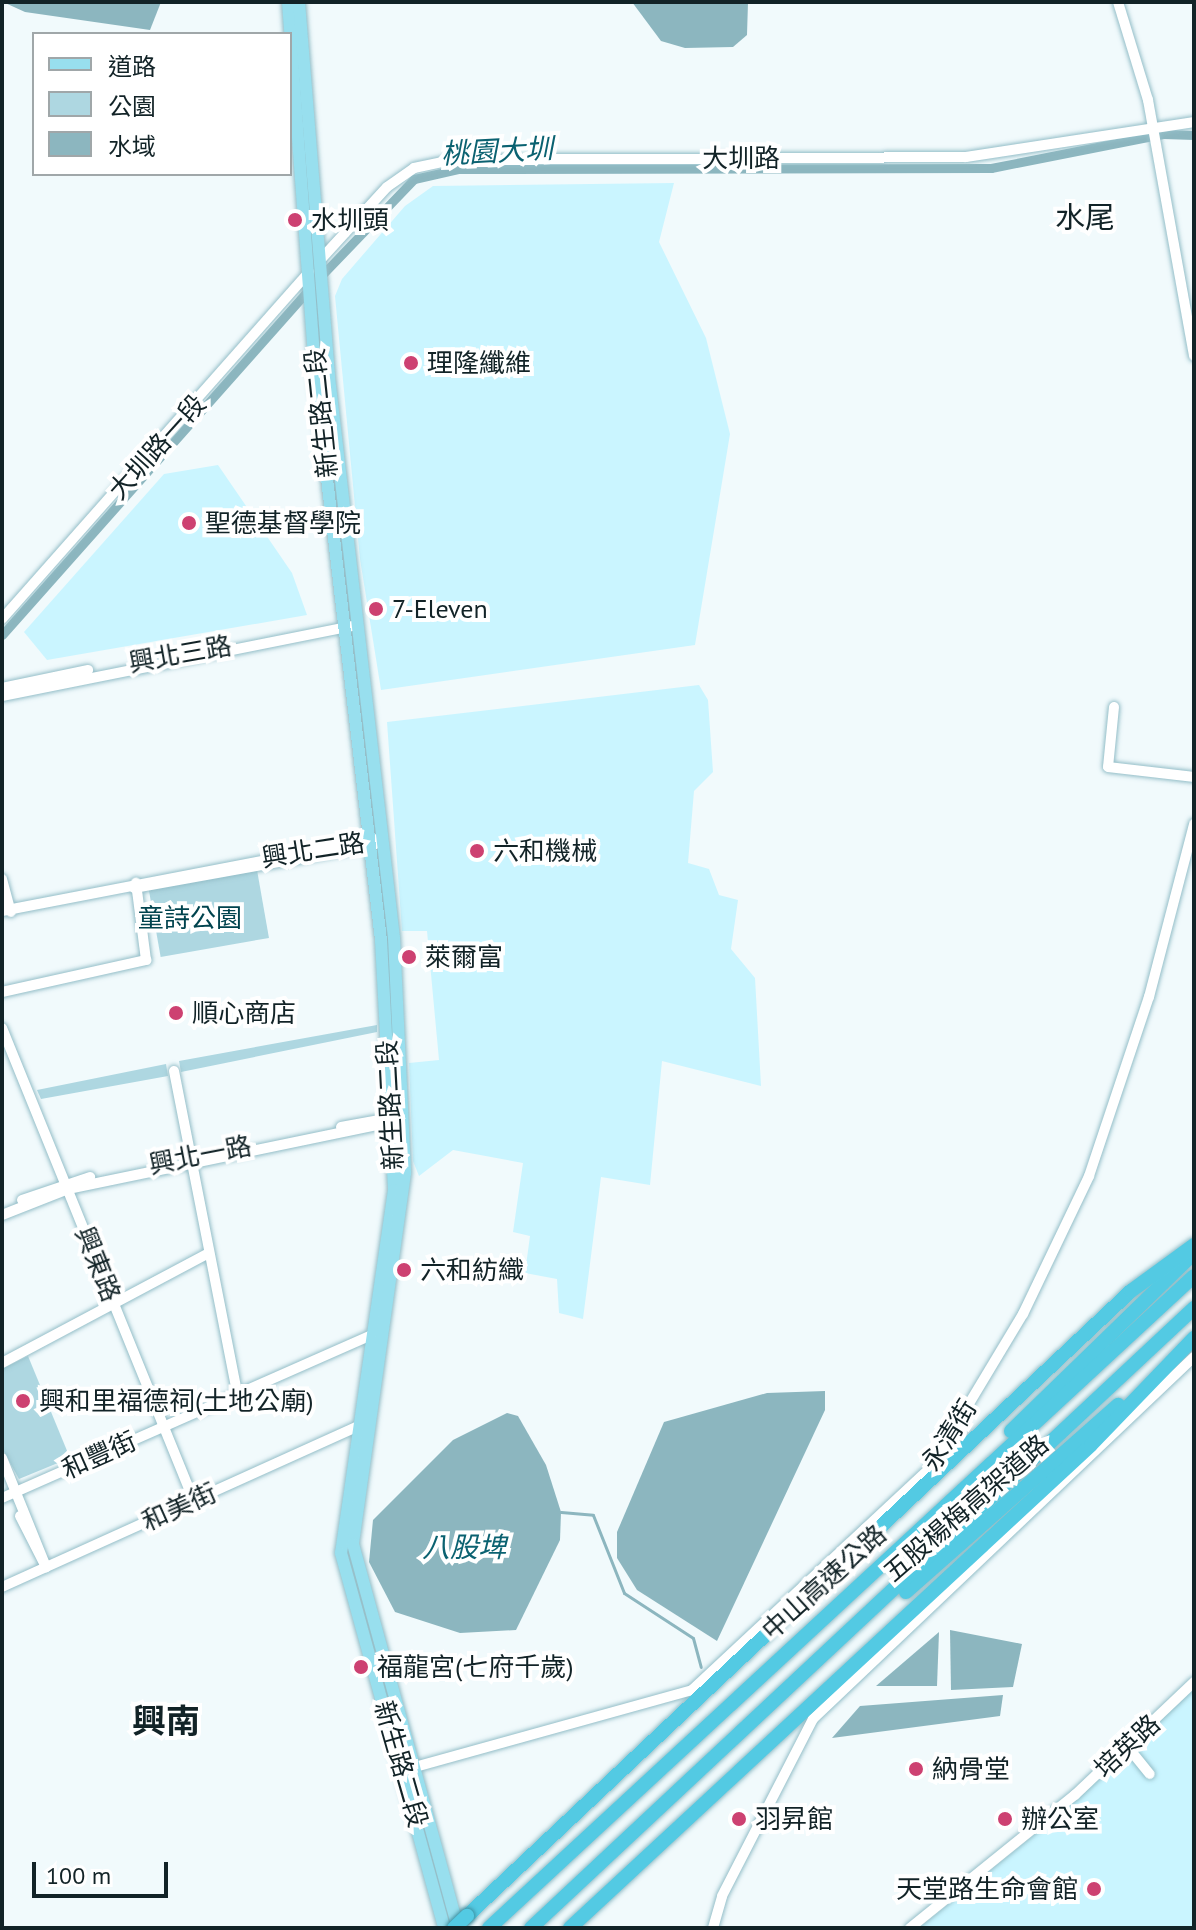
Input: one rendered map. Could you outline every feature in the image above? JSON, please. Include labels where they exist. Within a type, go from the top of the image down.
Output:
[{"type":"highway","points":[[453,1925],[1131,1291],[1194,1245]]},
{"type":"highway","name":"五股楊梅高架道路","points":[[786,1649],[1194,1253]]},
{"type":"highway","name":"中山高速公路","points":[[489,1928],[786,1649],[1194,1276]]},
{"type":"highway","name":"中山高速公路","points":[[531,1928],[1194,1308]]},
{"type":"highway","points":[[570,1928],[1091,1445],[1194,1337]]},
{"type":"highway","name":"五股楊梅高架道路","points":[[765,1712],[1194,1337]]},
{"type":"main road","name":"新生路二段","points":[[288,2],[290,32]]},
{"type":"main road","name":"新生路二段","points":[[299,2],[350,627]]},
{"type":"main road","name":"新生路二段","points":[[292,53],[311,309],[375,842],[404,1213],[353,1544],[453,1925]]},
{"type":"main road","name":"新生路二段","points":[[395,1119],[394,1190],[341,1553],[453,1900],[453,1925]]},
{"type":"street","points":[[1118,2],[1157,146],[1194,356]]},
{"type":"street","name":"大圳路","points":[[322,258],[387,187],[414,168],[451,160],[966,157],[1152,124],[1194,122]]},
{"type":"street","name":"大圳路一段","points":[[2,619],[309,272]]},
{"type":"street","points":[[2,696],[350,627]]},
{"type":"street","name":"興北三路","points":[[2,688],[350,627]]},
{"type":"street","points":[[1114,707],[1108,767],[1194,777]]},
{"type":"street","name":"永清街","points":[[410,1769],[692,1690],[931,1467],[1030,1300],[1089,1176],[1149,997],[1194,824]]},
{"type":"street","name":"興北二路","points":[[6,913],[136,884],[375,842]]},
{"type":"street","points":[[2,879],[6,913]]},
{"type":"street","points":[[2,992],[146,960],[136,884]]},
{"type":"street","name":"興東路","points":[[2,1028],[194,1501]]},
{"type":"street","points":[[174,1071],[237,1391]]},
{"type":"street","name":"興北一路","points":[[67,1186],[395,1119]]},
{"type":"street","points":[[2,1208],[67,1186]]},
{"type":"street","points":[[2,1215],[67,1186]]},
{"type":"street","points":[[2,1363],[209,1253]]},
{"type":"street","name":"和豐街","points":[[10,1494],[164,1427],[237,1391],[372,1335]]},
{"type":"street","points":[[713,1928],[788,1765],[823,1708],[1194,1357]]},
{"type":"street","name":"和美街","points":[[2,1587],[357,1427]]},
{"type":"street","points":[[2,1458],[10,1494]]},
{"type":"street","points":[[2,1474],[46,1567]]},
{"type":"street","name":"培英路","points":[[910,1928],[1127,1746],[1194,1682]]},
{"type":"street","points":[[1127,1746],[1150,1774]]},
{"type":"shaded area","points":[[674,183],[659,242],[706,338],[730,434],[695,645],[381,690],[360,559],[335,296],[342,279],[405,206],[433,186]]},
{"type":"shaded area","name":"聖德基督學院","points":[[218,465],[292,573],[307,615],[47,660],[24,632],[164,474]]},
{"type":"shaded area","points":[[699,685],[708,700],[713,772],[694,791],[688,863],[709,869],[719,895],[738,900],[731,949],[755,978],[761,1086],[662,1061],[650,1185],[601,1177],[583,1319],[559,1313],[557,1279],[525,1273],[530,1236],[513,1232],[523,1163],[453,1150],[419,1176],[413,1161],[409,1063],[439,1060],[427,931],[402,931],[387,722]]},
{"type":"shaded area","points":[[1194,1686],[1194,1928],[919,1928],[1055,1818]]},
{"type":"green space","name":"童詩公園","points":[[257,870],[269,938],[161,957],[149,889]]},
{"type":"green space","points":[[377,1025],[377,1032],[181,1072],[179,1061]]},
{"type":"green space","points":[[166,1064],[168,1076],[41,1099],[37,1090]]},
{"type":"green space","points":[[28,1356],[70,1458],[19,1479],[2,1448],[2,1369]]},
{"type":"water","points":[[3,2],[161,2],[150,30],[25,12]]},
{"type":"water","points":[[632,2],[748,2],[747,35],[733,47],[685,48],[661,41]]},
{"type":"water","points":[[825,1391],[825,1410],[717,1641],[637,1590],[617,1558],[617,1532],[664,1422],[767,1393]]},
{"type":"water","name":"八股埤","points":[[507,1413],[518,1416],[546,1465],[561,1512],[560,1540],[516,1630],[460,1633],[395,1612],[369,1562],[373,1520],[453,1440]]},
{"type":"water","points":[[950,1630],[1022,1644],[1013,1687],[951,1690]]},
{"type":"water","points":[[939,1632],[937,1686],[876,1686]]},
{"type":"water","points":[[1003,1695],[1000,1716],[832,1738],[860,1706]]},
{"type":"waterway","name":"桃園大圳","points":[[320,277],[414,179],[458,169],[991,168],[1163,134],[1194,135]]},
{"type":"waterway","name":"桃園大圳","points":[[2,635],[310,288]]},
{"type":"waterway","points":[[561,1512],[593,1515],[624,1593],[693,1638],[701,1667]]},
{"type":"place","name":"水圳頭","points":[[295,220]]},
{"type":"place","name":"理隆纖維","points":[[411,363]]},
{"type":"place","name":"聖德基督學院","points":[[189,523]]},
{"type":"place","name":"7-Eleven","points":[[376,609]]},
{"type":"place","name":"六和機械","points":[[477,851]]},
{"type":"place","name":"萊爾富","points":[[409,957]]},
{"type":"place","name":"順心商店","points":[[176,1013]]},
{"type":"place","name":"六和紡織","points":[[404,1270]]},
{"type":"place","name":"興和里福德祠(土地公廟)","points":[[23,1401]]},
{"type":"place","name":"福龍宮(七府千歲)","points":[[361,1667]]},
{"type":"place","name":"納骨堂","points":[[916,1769]]},
{"type":"place","name":"羽昇館","points":[[739,1819]]},
{"type":"place","name":"辦公室","points":[[1005,1819]]},
{"type":"place","name":"天堂路生命會館","points":[[1094,1889]]},
{"type":"district","name":"水尾","points":[[1085,217]]},
{"type":"district","name":"興南","points":[[166,1721]]}]
